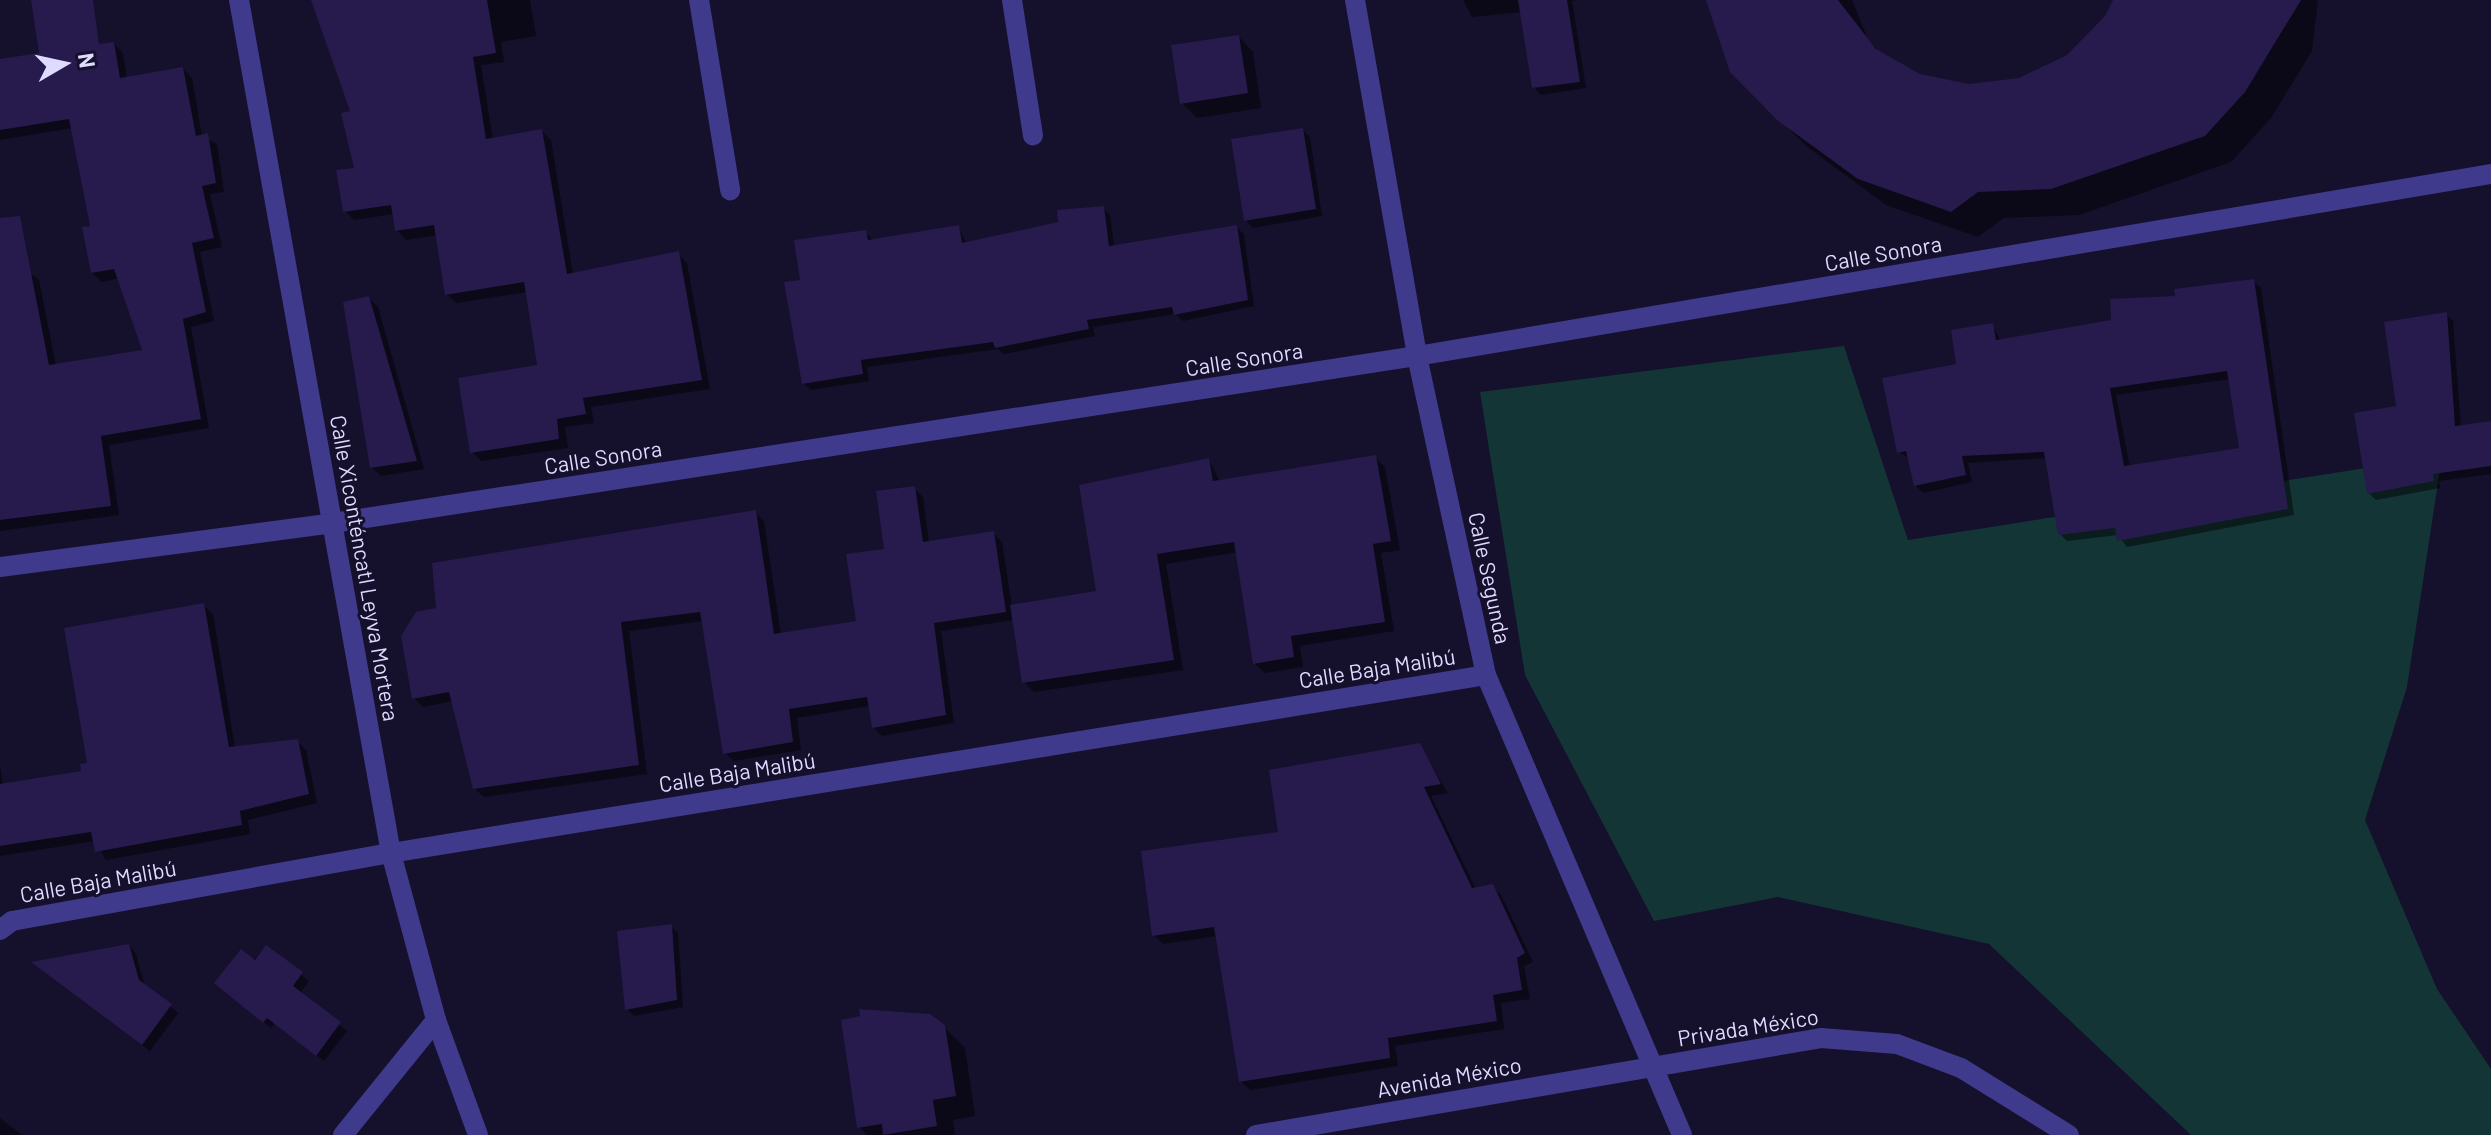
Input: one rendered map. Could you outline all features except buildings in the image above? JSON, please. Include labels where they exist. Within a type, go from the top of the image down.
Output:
[{"type":"street","name":"Calle Xiconténcatl Leyva Mortera","points":[[239,0],[391,853],[436,1020],[478,1135]]},
{"type":"street","points":[[699,0],[730,190]]},
{"type":"street","points":[[1012,0],[1033,135]]},
{"type":"street","name":"Calle Segunda","points":[[1355,0],[1417,356],[1486,675],[1682,1135]]},
{"type":"street","name":"Calle Sonora","points":[[0,567],[333,523],[1417,356],[2491,174]]},
{"type":"street","name":"Calle Baja Malibú","points":[[0,930],[12,921],[391,853],[1486,675]]},
{"type":"street","points":[[343,1135],[436,1020]]},
{"type":"street","name":"Privada México","points":[[1651,1067],[1821,1038],[1897,1044],[1961,1068],[2069,1135]]},
{"type":"street","name":"Avenida México","points":[[1256,1135],[1651,1067]]},
{"type":"green space","points":[[1844,346],[1908,540],[2442,456],[2407,687],[2365,820],[2437,989],[2491,1069],[2491,1135],[2191,1135],[1989,944],[1778,897],[1654,921],[1525,675],[1480,392]]}]
